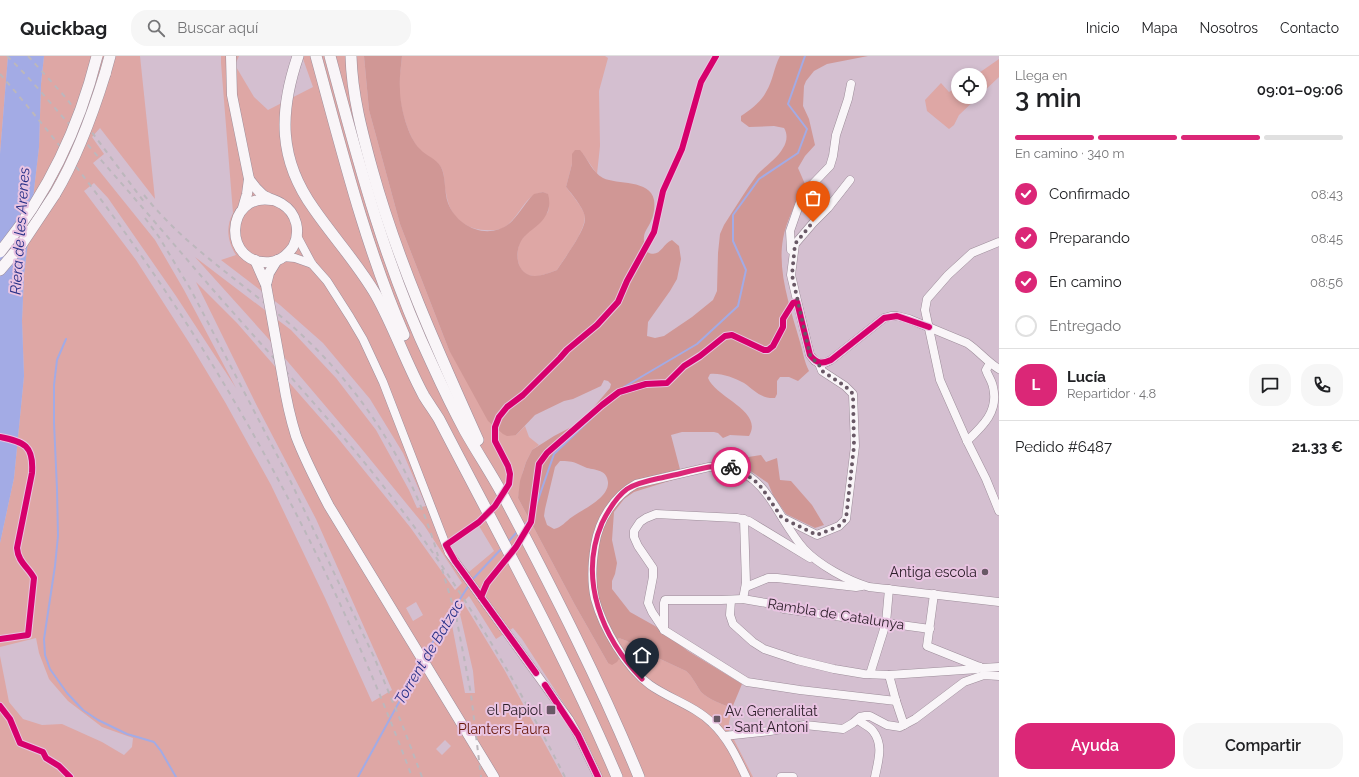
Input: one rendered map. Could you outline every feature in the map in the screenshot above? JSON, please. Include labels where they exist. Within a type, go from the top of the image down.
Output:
[{"type":"highway","points":[[0,252],[30,212],[76,126],[87,95],[97,56]]},
{"type":"highway","points":[[0,270],[21,245],[60,186],[84,135],[110,56]]},
{"type":"highway","points":[[298,56],[288,92],[284,119],[285,142],[299,185],[313,208],[349,254],[369,284],[393,328],[424,395],[439,419],[522,577],[594,723],[617,777]]},
{"type":"highway","points":[[316,56],[365,233],[393,308],[431,395],[439,419]]},
{"type":"highway","points":[[330,56],[371,204],[396,277],[431,363],[465,430],[487,464]]},
{"type":"highway","points":[[351,56],[358,118],[373,173],[391,232],[428,329],[487,464],[541,568],[613,715],[639,777]]},
{"type":"main road","points":[[231,56],[232,95],[249,179],[247,194],[243,208],[236,221],[234,235],[239,248],[244,254],[255,260],[267,262],[280,258]]},
{"type":"main road","points":[[249,179],[255,188],[272,200],[283,205],[293,215],[297,229],[297,236],[292,248],[280,258],[269,273],[266,285]]},
{"type":"main road","points":[[243,208],[255,201],[264,199],[272,200]]},
{"type":"main road","points":[[255,260],[266,285],[289,414],[296,436],[313,474],[329,506],[494,777]]},
{"type":"street","points":[[782,518],[817,535],[839,526],[846,519],[854,446],[853,394],[845,386],[822,371],[818,363],[810,355],[792,275],[790,231],[804,193],[830,166],[836,135],[848,99],[851,84]]},
{"type":"street","points":[[792,275],[795,244],[813,222],[828,208],[850,180]]},
{"type":"street","points":[[297,236],[312,264],[327,281],[363,339],[383,382],[446,545],[455,561],[569,719],[598,777]]},
{"type":"street","points":[[999,242],[972,253],[948,275],[927,299],[925,310],[940,380],[986,479],[999,511]]},
{"type":"street","points":[[280,258],[296,258],[312,264]]},
{"type":"street","points":[[818,363],[825,363],[831,360],[884,318],[897,316],[929,327],[967,343],[974,347],[990,363],[998,367]]},
{"type":"street","points":[[967,440],[987,421],[994,406],[995,395],[993,385],[986,370],[990,363]]},
{"type":"street","points":[[746,777],[724,736],[708,719],[642,679],[621,653],[606,626],[595,598],[593,570],[596,543],[605,518],[620,495],[628,489],[636,484],[709,467],[731,467],[747,474],[762,488],[803,547],[817,560],[834,571],[863,585],[999,602]]},
{"type":"street","points":[[817,560],[806,557],[744,519],[656,514],[640,522],[634,532],[635,540],[654,572],[648,603],[664,630],[747,682],[792,689],[896,701]]},
{"type":"street","points":[[743,599],[746,588],[744,519]]},
{"type":"street","points":[[746,588],[768,578],[856,587],[863,585]]},
{"type":"street","points":[[870,674],[886,623],[889,589]]},
{"type":"street","points":[[934,594],[927,646],[999,676]]},
{"type":"street","name":"Rambla de Catalunya","points":[[664,630],[665,600],[743,599],[772,604],[784,609],[930,629]]},
{"type":"street","points":[[731,600],[730,615],[733,624],[758,646],[824,667],[870,674],[889,675],[999,668]]},
{"type":"street","points":[[724,736],[770,731],[805,725],[843,728],[858,720],[860,717],[870,716],[893,727],[900,727],[915,719],[964,682],[983,670]]},
{"type":"street","points":[[889,675],[904,725]]},
{"type":"street","points":[[858,720],[872,731],[880,745],[875,777]]},
{"type":"street","points":[[781,777],[793,777]]},
{"type":"green space","points":[[0,56],[8,56],[0,154]]},
{"type":"green space","name":"Planters Faura","points":[[44,56],[140,56],[155,199],[100,128],[92,137],[104,154],[93,163],[155,240],[184,290],[236,388],[176,296],[108,198],[94,183],[84,191],[136,260],[225,402],[271,485],[325,598],[372,702],[392,690],[316,519],[257,406],[196,282],[237,323],[337,437],[410,527],[455,590],[462,583],[424,525],[266,336],[195,257],[291,330],[336,378],[376,430],[409,490],[417,508],[426,506],[403,453],[370,399],[323,343],[280,305],[221,260],[236,255],[228,235],[229,224],[233,213],[221,56],[239,56],[235,65],[254,97],[268,110],[313,87],[302,56],[364,56],[369,110],[400,224],[449,350],[516,435],[525,426],[529,437],[539,445],[532,450],[526,462],[518,498],[575,605],[608,663],[619,638],[686,671],[693,678],[704,695],[716,702],[732,708],[728,728],[753,777],[601,777],[590,749],[570,713],[522,639],[513,628],[496,639],[469,596],[463,602],[505,671],[563,777],[0,777],[0,656],[9,702],[23,719],[42,725],[62,724],[102,742],[124,755],[132,747],[133,738],[102,727],[68,701],[49,679],[39,653],[36,638],[0,647],[0,543],[14,478],[24,376],[22,321],[24,275],[39,147],[41,84]],"holes":[[[479,526],[494,551],[469,572],[453,555],[451,546]],[[416,602],[423,615],[413,621],[406,608]],[[460,614],[473,671],[475,693],[465,693],[451,620]],[[445,740],[451,746],[442,755],[436,749]]]},
{"type":"green space","points":[[402,56],[605,56],[608,58],[599,91],[600,146],[597,174],[583,154],[572,164],[566,187],[580,206],[584,213],[585,219],[580,234],[557,270],[540,276],[531,276],[526,274],[519,265],[517,254],[522,239],[548,212],[549,207],[547,194],[543,192],[531,197],[511,222],[501,229],[477,229],[462,222],[456,217],[448,202],[442,169],[437,163],[419,149],[411,137],[405,121],[399,89]]},
{"type":"green space","points":[[999,59],[999,77],[987,88],[987,68]]},
{"type":"green space","points":[[941,83],[949,92],[951,91],[951,104],[971,104],[959,115],[954,125],[949,129],[927,111],[925,100]]},
{"type":"shaded area","points":[[364,56],[402,56],[400,97],[408,130],[422,151],[436,161],[441,167],[444,175],[448,203],[452,211],[458,219],[474,229],[492,231],[501,228],[515,218],[534,194],[543,192],[548,194],[549,204],[546,215],[541,222],[524,237],[519,246],[518,263],[524,272],[532,276],[539,276],[557,270],[582,230],[585,216],[578,203],[566,187],[572,164],[572,154],[575,150],[580,150],[593,169],[603,178],[640,186],[646,189],[651,193],[654,200],[654,213],[644,235],[647,252],[655,254],[672,240],[679,246],[681,259],[677,279],[648,322],[647,336],[655,338],[664,336],[692,317],[713,300],[717,291],[720,234],[724,225],[757,175],[778,156],[784,146],[786,135],[784,128],[774,126],[749,127],[741,121],[741,116],[755,106],[764,96],[780,56],[868,56],[827,64],[814,71],[804,86],[803,106],[809,119],[815,145],[805,156],[798,168],[805,184],[784,232],[782,265],[783,278],[789,304],[809,371],[798,381],[789,377],[780,377],[777,381],[777,394],[775,398],[762,396],[744,383],[732,378],[719,374],[710,374],[708,378],[713,385],[745,412],[750,419],[752,427],[749,436],[730,435],[723,438],[718,433],[714,432],[682,432],[671,435],[682,477],[634,492],[624,499],[614,512],[612,540],[617,563],[612,581],[612,589],[630,612],[655,626],[688,651],[742,684],[732,708],[716,702],[704,695],[693,678],[686,671],[619,638],[616,642],[619,659],[612,665],[608,663],[518,498],[520,481],[526,462],[532,450],[554,436],[581,422],[610,388],[611,384],[604,380],[601,386],[535,415],[516,435],[507,436],[503,434],[488,421],[449,350],[400,224],[369,110]],"holes":[[[560,461],[574,462],[587,468],[600,471],[606,475],[608,482],[607,488],[600,498],[561,526],[554,529],[547,525],[544,516],[555,467]]]},
{"type":"shaded area","points":[[761,455],[766,462],[777,458],[780,480],[791,481],[812,505],[824,525],[815,528],[786,514],[773,495],[768,483],[749,470],[742,458]]},
{"type":"water","name":"Riera de les Arenes","points":[[8,56],[44,56],[41,84],[39,147],[24,275],[22,321],[24,376],[14,478],[0,543],[0,154]]},
{"type":"waterway","name":"Torrent de Batzac","points":[[523,527],[532,517],[554,454],[624,387],[697,344],[738,306],[746,270],[733,241],[733,215],[759,179],[798,153],[807,129],[788,104],[805,56]]},
{"type":"waterway","points":[[66,339],[57,360],[54,385],[58,536],[44,639],[45,655],[50,669],[67,693],[83,710],[98,720],[127,734],[154,742],[176,777]]},
{"type":"waterway","name":"Torrent de Batzac","points":[[508,542],[518,531]]},
{"type":"waterway","name":"Torrent de Batzac","points":[[472,580],[502,548]]},
{"type":"waterway","name":"Torrent de Batzac","points":[[424,656],[469,585]]},
{"type":"waterway","name":"Torrent de Batzac","points":[[358,777],[421,662]]},
{"type":"railway","points":[[7,56],[41,92],[324,415],[391,496],[440,563],[485,632],[546,740],[565,777]]},
{"type":"railway","points":[[28,56],[67,99],[145,203]]},
{"type":"railway","points":[[0,74],[65,153],[127,235],[184,319],[238,407],[287,496],[333,588],[374,682],[412,777]]},
{"type":"railway","points":[[144,195],[193,246],[266,304],[311,343],[358,397],[379,426],[397,457],[427,522],[438,556]]},
{"type":"railway","points":[[145,218],[159,237],[191,290],[289,478],[374,657],[422,777]]},
{"type":"railway","points":[[442,569],[456,616],[471,694],[481,777]]},
{"type":"cycle path","points":[[536,673],[455,561],[446,545],[479,522],[495,506],[509,484],[510,474],[508,466],[495,441],[495,427],[499,417],[507,407],[523,395],[567,350],[597,325],[618,302],[627,281],[654,232],[663,191],[682,149],[701,82],[716,56]]},
{"type":"cycle path","points":[[481,597],[487,583],[516,547],[531,522],[539,464],[547,453],[619,392],[646,384],[667,383],[684,366],[700,356],[725,336],[732,335],[764,350],[768,350],[773,346],[783,327],[783,319],[793,303],[797,302],[810,355],[817,362],[831,360],[884,318],[897,316],[929,327]]},
{"type":"cycle path","points":[[0,437],[26,446],[31,456],[32,473],[17,548],[21,561],[34,578],[28,635],[0,639]]},
{"type":"cycle path","points":[[545,685],[578,735],[598,777]]},
{"type":"cycle path","points":[[0,706],[10,719],[20,743],[43,752],[46,758],[59,766],[70,777]]},
{"type":"way so far","points":[[731,467],[747,474],[762,488],[782,518],[817,535],[839,526],[846,519],[854,446],[853,394],[845,386],[822,371],[818,363],[810,355],[792,275],[795,244],[813,222]]},
{"type":"place","name":"Antiga escola","points":[[985,572]]},
{"type":"place","name":"el Papiol","points":[[551,710]]},
{"type":"place","name":"Av. Generalitat - Sant Antoni","points":[[717,719]]},
{"type":"route","points":[[642,679],[613,640],[599,612],[595,598],[593,584],[594,555],[600,529],[613,504],[620,495],[636,484],[709,467],[731,467]]}]
